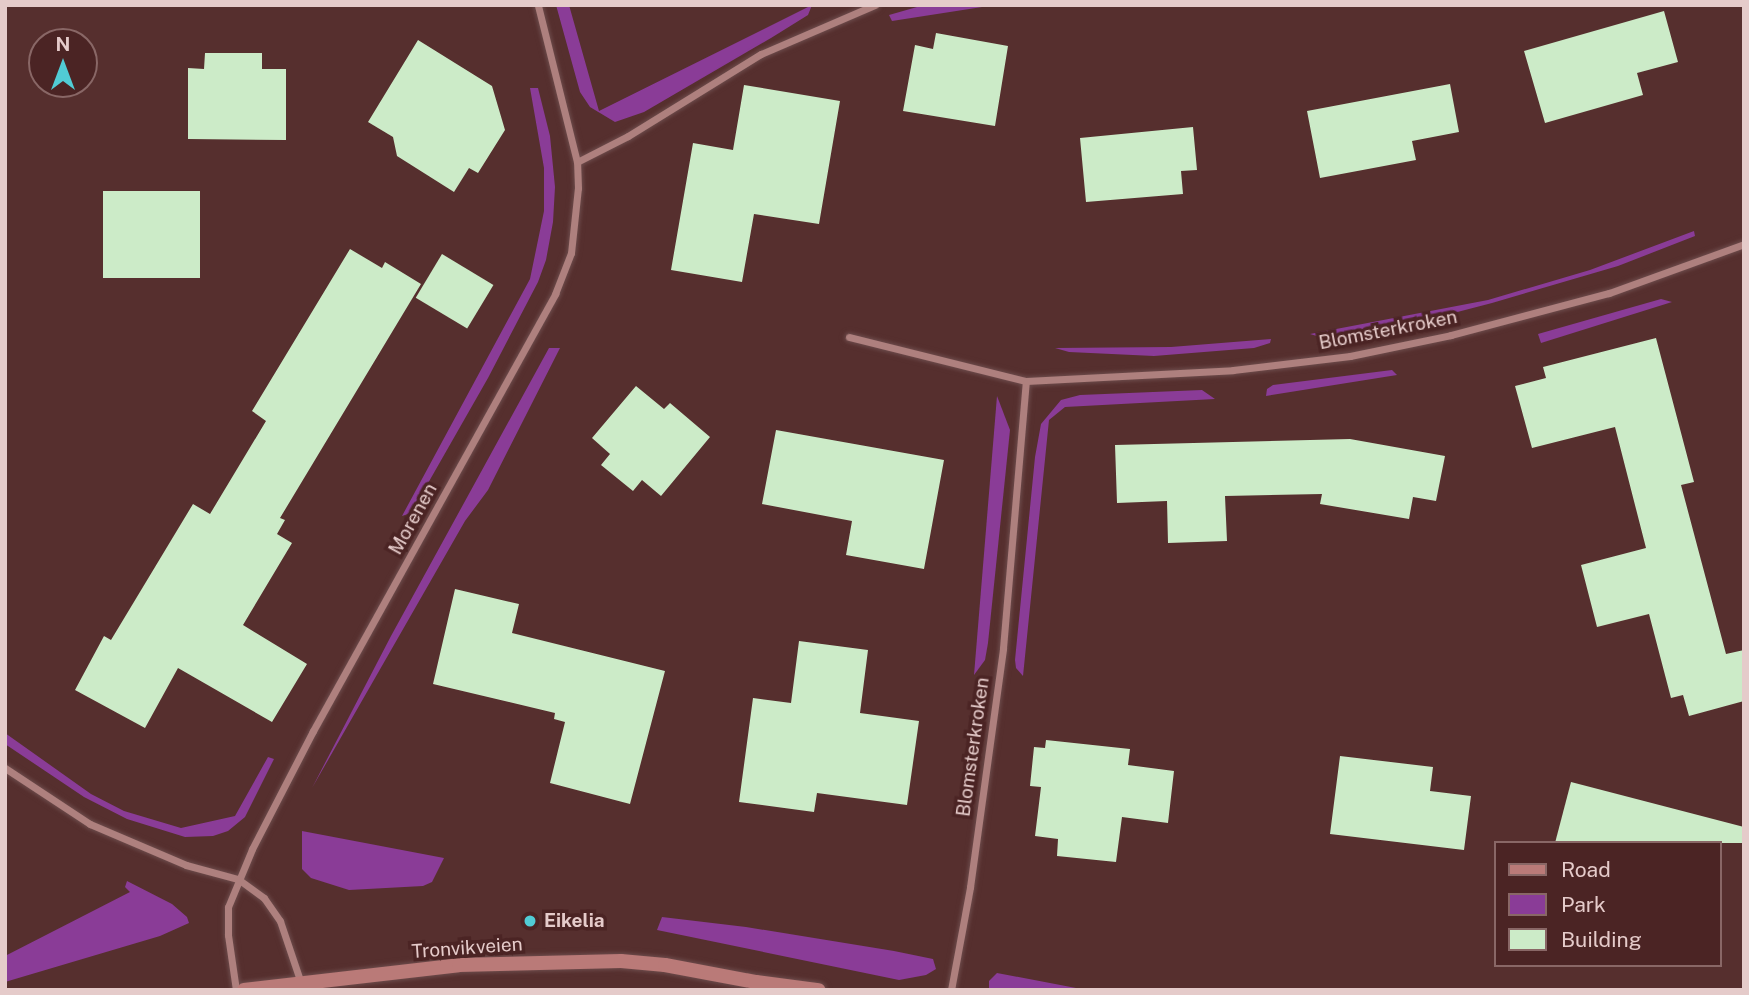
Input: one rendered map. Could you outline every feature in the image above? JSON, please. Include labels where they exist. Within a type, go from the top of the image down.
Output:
[{"type":"street","name":"Morenen","points":[[238,879],[313,731],[555,294],[571,253],[578,162],[538,5]]},
{"type":"street","points":[[578,162],[628,136],[761,54],[875,5]]},
{"type":"street","name":"Blomsterkroken","points":[[849,337],[1026,381],[1233,370],[1350,356],[1451,335],[1609,293],[1744,244]]},
{"type":"street","name":"Blomsterkroken","points":[[951,990],[966,914],[1003,648],[1026,381]]},
{"type":"street","points":[[5,768],[100,828],[186,865],[238,879],[264,898],[280,921],[301,983]]},
{"type":"street","points":[[236,990],[228,935],[228,907],[238,879]]},
{"type":"street","name":"Tronvikveien","points":[[244,990],[459,965],[621,961],[664,965],[818,990]]},
{"type":"green space","points":[[556,5],[569,5],[599,111],[812,5],[808,15],[771,38],[644,112],[615,122],[590,107],[580,92]]},
{"type":"green space","points":[[924,5],[995,5],[892,21],[889,15]]},
{"type":"green space","points":[[530,88],[538,88],[550,136],[555,187],[553,222],[546,260],[538,282],[488,378],[411,513],[402,516],[530,279],[544,211],[544,168]]},
{"type":"green space","points":[[1694,231],[1695,236],[1618,266],[1492,303],[1419,322],[1320,337],[1310,334],[1488,300],[1590,270]]},
{"type":"green space","points":[[1661,299],[1672,302],[1541,343],[1538,334]]},
{"type":"green space","points":[[1271,339],[1270,343],[1254,348],[1154,356],[1069,352],[1055,348],[1171,347]]},
{"type":"green space","points":[[549,348],[560,348],[488,490],[465,521],[312,788],[391,636]]},
{"type":"green space","points":[[1392,370],[1397,375],[1266,396],[1267,389],[1273,385]]},
{"type":"green space","points":[[1202,390],[1215,399],[1065,407],[1049,420],[1023,676],[1016,668],[1015,660],[1035,457],[1041,424],[1061,400],[1080,395]]},
{"type":"green space","points":[[997,396],[1010,430],[988,643],[985,660],[974,675]]},
{"type":"green space","points":[[5,733],[91,794],[124,811],[181,828],[235,816],[268,757],[274,759],[245,817],[228,831],[213,836],[185,837],[127,819],[84,797],[5,744]]},
{"type":"green space","points":[[302,831],[444,858],[432,882],[423,886],[349,890],[311,878],[302,869]]},
{"type":"green space","points":[[127,881],[172,904],[187,917],[189,923],[160,936],[5,982],[5,956],[130,892],[125,887]]},
{"type":"green space","points":[[662,917],[746,927],[894,951],[933,959],[936,969],[926,975],[899,980],[657,930]]},
{"type":"green space","points":[[997,973],[1087,990],[989,990],[989,981]]},
{"type":"building","points":[[1664,11],[1678,62],[1637,73],[1643,95],[1545,123],[1524,51]]},
{"type":"building","points":[[936,33],[1008,46],[995,126],[903,111],[915,45],[933,49]]},
{"type":"building","points":[[418,40],[492,86],[505,130],[478,173],[469,168],[454,192],[397,156],[393,137],[368,122]]},
{"type":"building","points":[[205,53],[262,53],[262,69],[286,69],[286,140],[188,139],[188,68],[204,69]]},
{"type":"building","points":[[1450,84],[1459,132],[1412,141],[1416,160],[1320,178],[1307,111]]},
{"type":"building","points":[[744,85],[840,101],[819,224],[754,214],[742,282],[671,270],[693,143],[733,150]]},
{"type":"building","points":[[1193,127],[1197,170],[1181,171],[1183,194],[1086,202],[1080,138]]},
{"type":"building","points":[[103,191],[200,191],[200,278],[103,278]]},
{"type":"building","points":[[350,249],[382,268],[385,262],[421,284],[280,518],[285,520],[277,534],[292,543],[243,625],[307,664],[272,722],[178,668],[145,728],[75,690],[104,636],[111,640],[193,504],[210,514],[266,421],[252,411]]},
{"type":"building","points":[[442,254],[493,285],[467,329],[416,298]]},
{"type":"building","points":[[1656,338],[1694,482],[1681,485],[1726,654],[1744,650],[1744,701],[1689,716],[1683,695],[1671,698],[1649,614],[1597,627],[1581,565],[1646,548],[1615,427],[1532,448],[1515,386],[1546,378],[1543,367]]},
{"type":"building","points":[[636,386],[664,409],[670,403],[710,437],[661,496],[642,480],[633,491],[601,465],[610,454],[592,438]]},
{"type":"building","points":[[776,430],[944,460],[924,569],[846,555],[852,521],[762,504]]},
{"type":"building","points":[[1350,439],[1445,456],[1436,501],[1413,497],[1409,519],[1320,504],[1322,494],[1225,496],[1227,541],[1168,543],[1167,501],[1117,503],[1115,445]]},
{"type":"building","points":[[455,589],[519,604],[512,633],[665,671],[630,804],[550,783],[565,722],[554,719],[555,713],[433,684]]},
{"type":"building","points":[[799,641],[868,650],[860,713],[919,721],[907,805],[817,793],[814,812],[739,802],[753,698],[791,703]]},
{"type":"building","points":[[1046,740],[1130,749],[1128,765],[1174,771],[1168,823],[1122,817],[1116,862],[1057,856],[1058,839],[1035,836],[1041,787],[1030,786],[1034,747],[1045,748]]},
{"type":"building","points":[[1340,756],[1433,767],[1430,791],[1471,796],[1464,850],[1330,834]]},
{"type":"building","points":[[1571,782],[1744,827],[1744,843],[1556,841]]},
{"type":"place","name":"Eikelia","points":[[530,921]]}]
